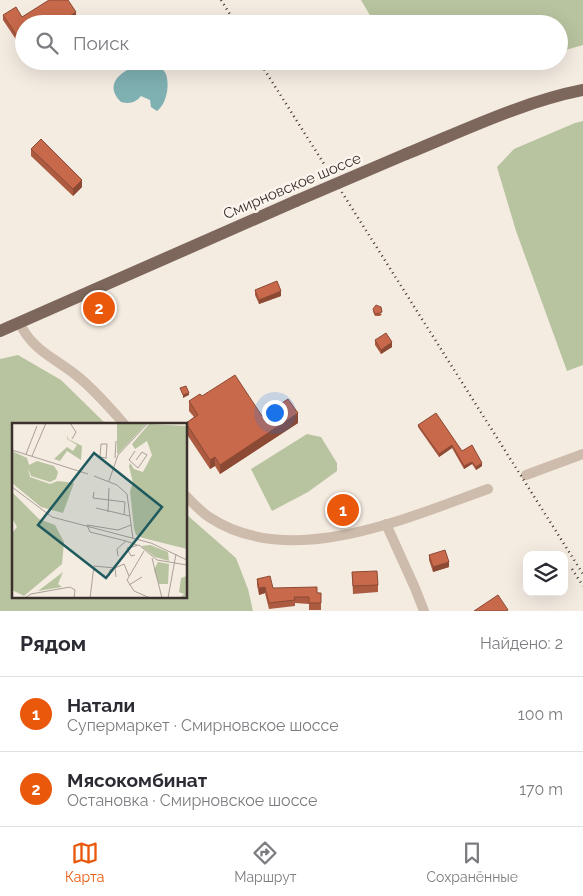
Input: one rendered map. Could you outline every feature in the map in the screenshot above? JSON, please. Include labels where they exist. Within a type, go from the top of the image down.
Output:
[{"type":"main road","name":"Смирновское шоссе","points":[[0,331],[406,154],[543,100],[583,90]]},
{"type":"street","points":[[19,322],[25,336],[35,346],[76,375],[124,423]]},
{"type":"street","points":[[526,474],[583,454]]},
{"type":"street","points":[[188,498],[207,516],[238,532],[276,539],[308,540],[330,537],[413,517],[488,489]]},
{"type":"street","points":[[386,524],[424,611]]},
{"type":"green space","points":[[361,0],[583,0],[583,45],[568,49],[568,15],[370,15]]},
{"type":"green space","points":[[583,121],[583,365],[567,371],[516,231],[497,167],[514,149]]},
{"type":"green space","points":[[18,355],[61,380],[105,423],[12,423],[12,598],[188,598],[188,516],[236,558],[248,589],[253,611],[0,611],[0,359]]},
{"type":"green space","points":[[307,434],[321,437],[337,463],[337,471],[308,492],[272,511],[251,469]]},
{"type":"water","points":[[125,71],[164,71],[168,87],[163,104],[157,111],[151,107],[150,100],[141,96],[132,102],[121,102],[115,94],[114,88],[115,81]]},
{"type":"building","points":[[49,0],[68,0],[76,12],[71,15],[25,15]]},
{"type":"building","points":[[16,7],[21,15],[15,15],[15,33],[3,15]]},
{"type":"building","points":[[41,139],[82,180],[73,189],[31,149]]},
{"type":"building","points":[[277,281],[281,291],[259,300],[255,290]]},
{"type":"building","points":[[376,305],[381,307],[382,312],[375,314],[373,309]]},
{"type":"building","points":[[386,333],[392,342],[381,350],[375,340]]},
{"type":"building","points":[[235,375],[262,416],[288,399],[298,413],[220,465],[215,457],[210,460],[188,426],[188,423],[186,423],[198,415],[189,401],[200,394],[202,396]]},
{"type":"building","points":[[186,386],[189,393],[183,395],[180,388]]},
{"type":"building","points":[[436,413],[462,451],[472,445],[482,463],[476,467],[472,462],[464,466],[452,445],[439,454],[418,425]]},
{"type":"building","points":[[347,498],[353,507],[339,517],[333,507]]},
{"type":"building","points":[[445,550],[449,562],[433,567],[429,555]]},
{"type":"building","points":[[377,571],[378,585],[353,586],[352,572]]},
{"type":"building","points":[[270,576],[273,588],[317,587],[317,593],[321,593],[321,603],[309,603],[309,597],[294,597],[295,600],[269,603],[265,587],[259,588],[257,579]]},
{"type":"building","points":[[498,595],[508,610],[474,611]]},
{"type":"railway","points":[[221,0],[230,15]]},
{"type":"railway","points":[[265,70],[583,574]]},
{"type":"railway","points":[[572,569],[583,586]]},
{"type":"place","name":"Мясокомбинат","points":[[99,308]]},
{"type":"place","name":"Натали","points":[[343,510]]}]
